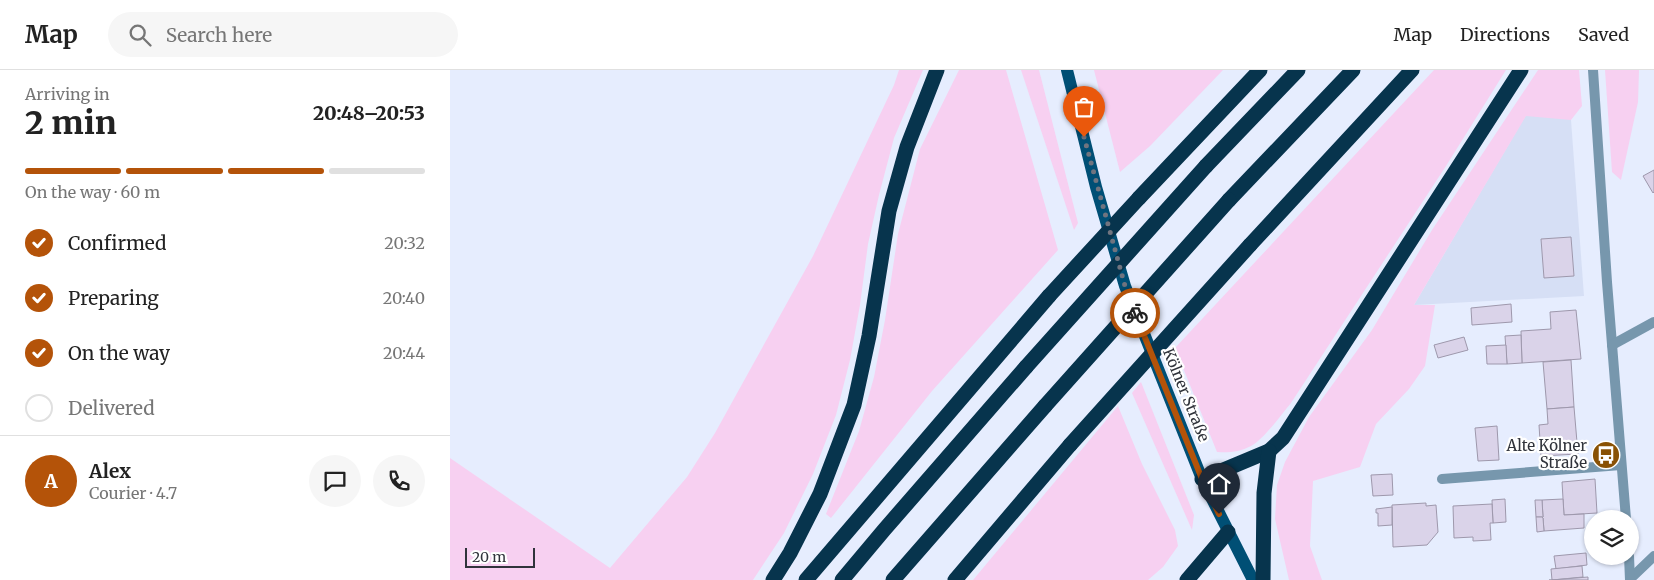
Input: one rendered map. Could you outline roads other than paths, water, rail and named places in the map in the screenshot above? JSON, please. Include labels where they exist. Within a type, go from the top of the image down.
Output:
[{"type":"highway","points":[[773,580],[790,553],[820,494],[854,405],[869,336],[889,211],[907,147],[937,70]]},
{"type":"highway","points":[[929,94],[946,70]]},
{"type":"highway","points":[[806,580],[1049,296],[1260,70]]},
{"type":"highway","points":[[842,580],[1026,367],[1206,166],[1298,70]]},
{"type":"highway","points":[[893,580],[1045,406],[1230,200],[1353,70]]},
{"type":"highway","points":[[955,580],[1070,446],[1250,245],[1412,70]]},
{"type":"highway","points":[[1202,479],[1269,451],[1283,438],[1521,70]]},
{"type":"highway","points":[[1263,580],[1264,493],[1269,451]]},
{"type":"highway","points":[[1187,580],[1228,532]]},
{"type":"main road","name":"Kölner Straße","points":[[1067,70],[1096,187],[1125,286],[1202,479],[1253,580]]},
{"type":"street","points":[[1593,70],[1625,510]]},
{"type":"street","points":[[1612,344],[1654,322]]},
{"type":"street","points":[[1442,479],[1621,465]]},
{"type":"street","points":[[1630,579],[1654,556]]},
{"type":"street","points":[[1629,565],[1630,579]]},
{"type":"place","name":"Alte Kölner Straße","points":[[1606,455]]}]
